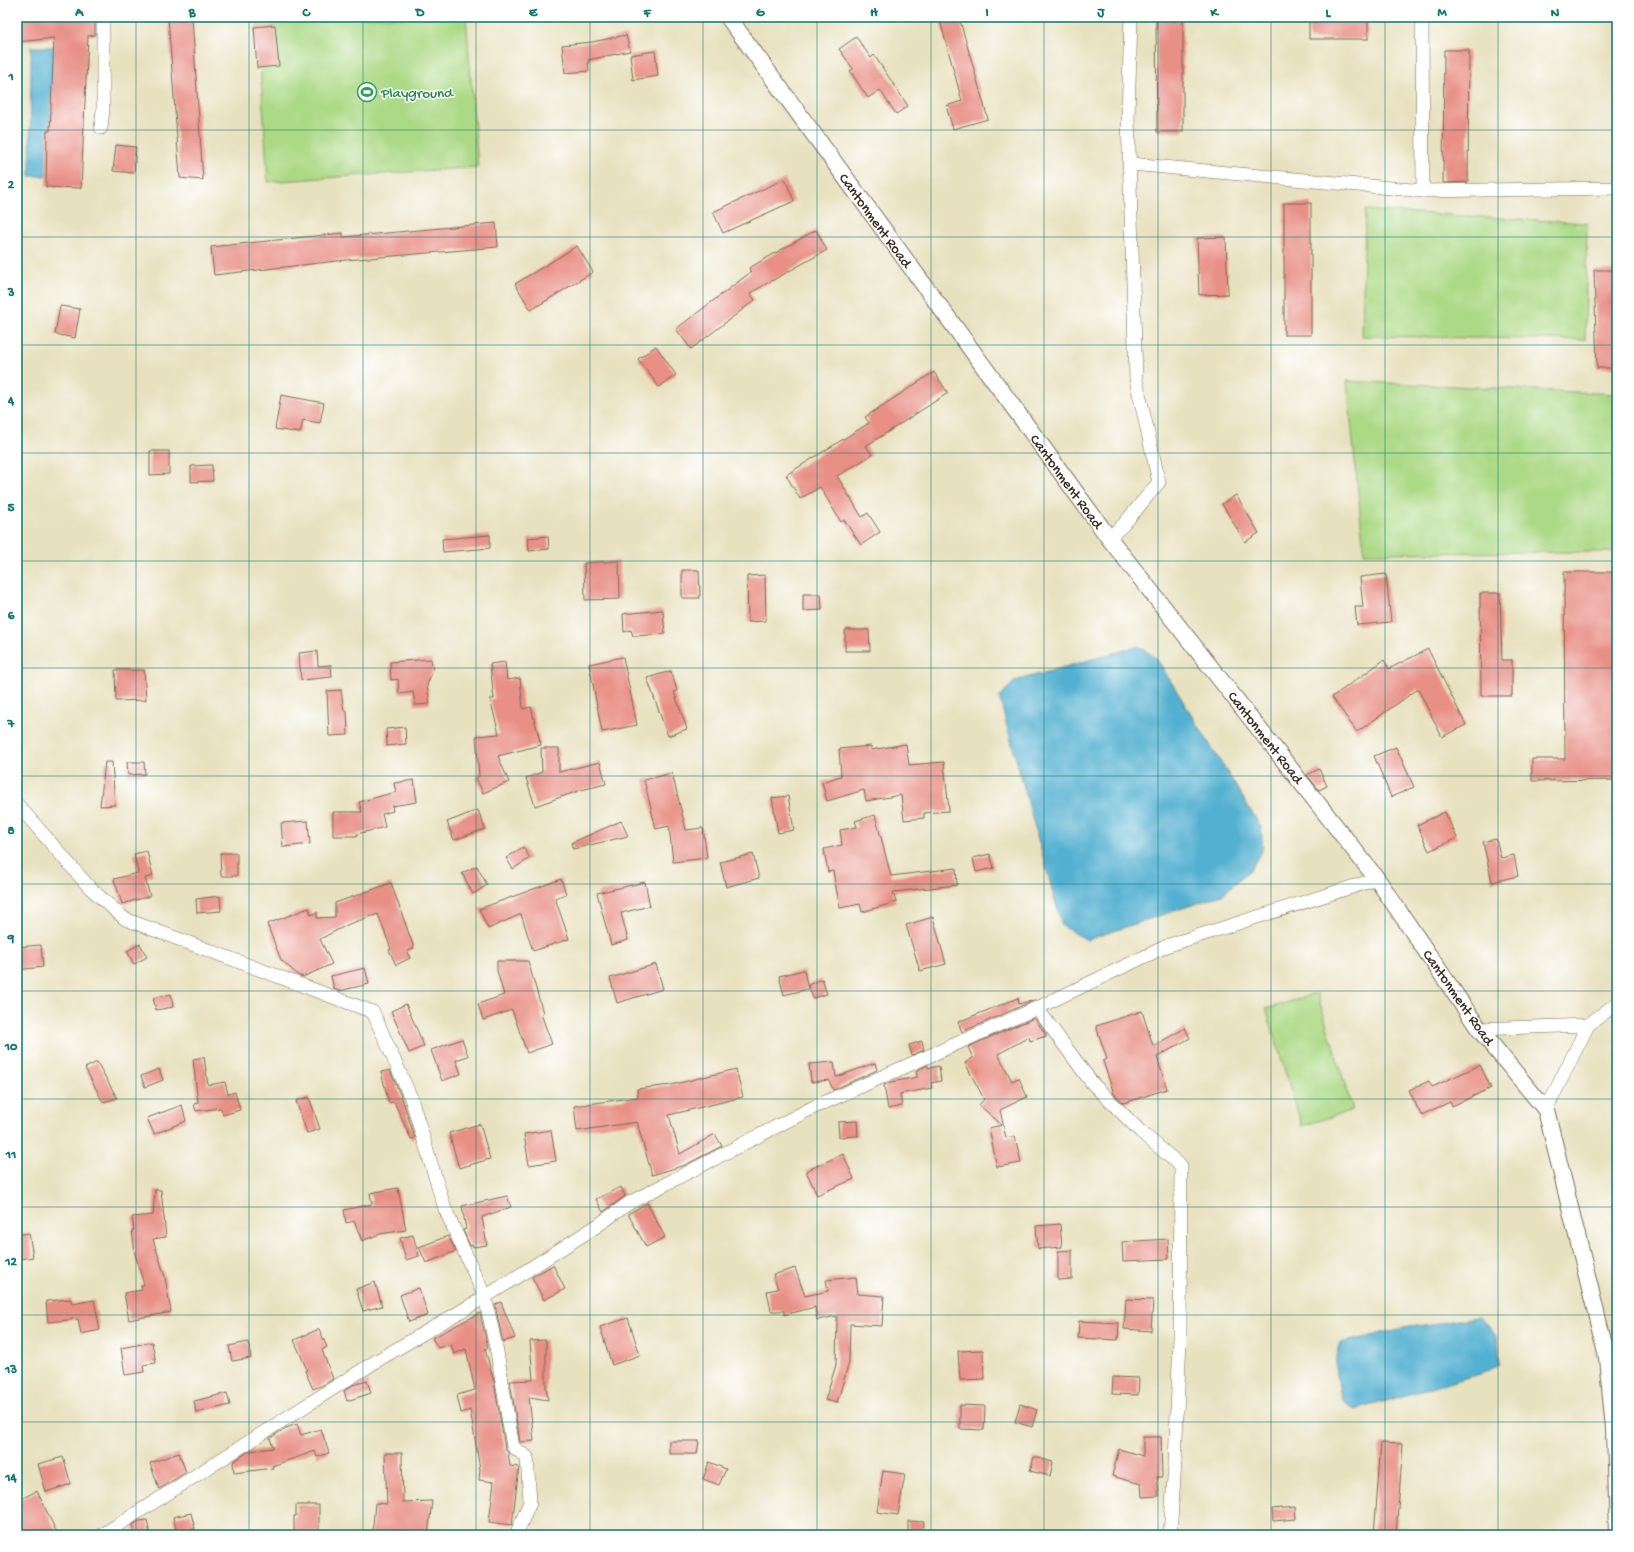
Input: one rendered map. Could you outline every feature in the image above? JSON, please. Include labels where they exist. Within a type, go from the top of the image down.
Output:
[{"type":"street","points":[[102,128],[103,17]]},
{"type":"street","name":"Cantonment Road","points":[[728,17],[1109,538],[1378,880],[1479,1029],[1546,1110],[1612,1356],[1617,1535]]},
{"type":"street","points":[[1109,538],[1124,524],[1159,482],[1136,380],[1131,164],[1128,118],[1131,17]]},
{"type":"street","points":[[1422,17],[1423,191]]},
{"type":"street","points":[[1131,164],[1423,191],[1617,188]]},
{"type":"street","points":[[17,804],[90,888],[125,919],[373,1012],[411,1098],[445,1209],[485,1297],[497,1352],[513,1447],[527,1457],[530,1502],[516,1535]]},
{"type":"street","points":[[102,1535],[378,1360],[485,1297],[590,1230],[629,1203],[812,1108],[1037,1008],[1169,945],[1378,880]]},
{"type":"street","points":[[1546,1110],[1588,1025],[1617,1003]]},
{"type":"street","points":[[1037,1008],[1092,1082],[1141,1132],[1181,1166],[1180,1337],[1170,1535]]},
{"type":"street","points":[[1479,1029],[1588,1025]]},
{"type":"green space","name":"Playground","points":[[257,17],[466,17],[478,167],[268,182]]},
{"type":"green space","points":[[1365,210],[1587,223],[1585,340],[1362,336]]},
{"type":"green space","points":[[1347,381],[1617,394],[1617,552],[1364,553]]},
{"type":"green space","points":[[1317,993],[1353,1110],[1302,1126],[1266,1009]]},
{"type":"water","points":[[31,47],[75,47],[74,176],[30,176]]},
{"type":"water","points":[[1139,646],[1157,659],[1261,827],[1263,848],[1251,869],[1222,895],[1087,940],[1062,926],[999,697],[1015,681]]},
{"type":"water","points":[[1479,1317],[1498,1338],[1500,1362],[1487,1372],[1355,1410],[1341,1399],[1335,1362],[1341,1343],[1403,1328]]},
{"type":"building","points":[[17,17],[95,17],[95,35],[88,36],[81,188],[46,187],[47,131],[50,131],[54,38],[17,42]]},
{"type":"building","points":[[168,17],[192,17],[203,180],[180,178]]},
{"type":"building","points":[[939,17],[959,17],[988,119],[953,129],[946,106],[962,101]]},
{"type":"building","points":[[1156,17],[1183,17],[1183,132],[1157,132]]},
{"type":"building","points":[[1309,17],[1368,17],[1368,39],[1309,39]]},
{"type":"building","points":[[275,25],[279,66],[257,68],[254,27]]},
{"type":"building","points":[[626,35],[630,51],[588,60],[589,71],[565,73],[562,45],[592,42]]},
{"type":"building","points":[[856,37],[871,58],[874,55],[908,106],[896,114],[880,90],[868,98],[850,71],[853,69],[839,49]]},
{"type":"building","points":[[1444,50],[1469,50],[1468,182],[1443,183]]},
{"type":"building","points":[[655,51],[658,76],[633,80],[630,55]]},
{"type":"building","points":[[116,145],[136,147],[134,173],[113,171]]},
{"type":"building","points":[[785,179],[794,201],[723,233],[713,212]]},
{"type":"building","points":[[1284,203],[1311,203],[1311,335],[1284,335]]},
{"type":"building","points":[[496,223],[498,247],[346,260],[214,275],[211,247],[343,233],[343,237]]},
{"type":"building","points":[[816,230],[827,250],[750,293],[755,300],[691,349],[676,329],[751,272],[749,268]]},
{"type":"building","points":[[1226,237],[1228,294],[1199,295],[1197,238]]},
{"type":"building","points":[[577,246],[593,272],[531,310],[515,284]]},
{"type":"building","points":[[1594,270],[1617,270],[1617,368],[1597,368]]},
{"type":"building","points":[[60,306],[80,309],[75,338],[55,334]]},
{"type":"building","points":[[656,346],[676,375],[659,387],[638,359]]},
{"type":"building","points":[[934,372],[948,393],[866,446],[872,455],[837,476],[862,517],[868,513],[880,532],[861,545],[844,520],[841,522],[820,487],[800,499],[786,475],[869,423],[865,417]]},
{"type":"building","points":[[281,395],[324,403],[320,423],[303,420],[300,433],[275,429]]},
{"type":"building","points":[[150,451],[169,451],[169,474],[150,475]]},
{"type":"building","points":[[212,465],[213,481],[191,482],[191,466]]},
{"type":"building","points":[[1236,495],[1259,533],[1245,542],[1222,504]]},
{"type":"building","points":[[490,535],[490,548],[443,552],[442,539]]},
{"type":"building","points":[[548,536],[549,549],[529,551],[528,538]]},
{"type":"building","points":[[619,561],[620,599],[585,600],[584,563]]},
{"type":"building","points":[[682,570],[699,570],[700,598],[682,598]]},
{"type":"building","points":[[1564,572],[1617,572],[1617,780],[1532,781],[1532,759],[1565,759]]},
{"type":"building","points":[[1386,574],[1391,622],[1357,625],[1355,607],[1363,607],[1360,577]]},
{"type":"building","points":[[765,575],[766,621],[748,622],[747,576]]},
{"type":"building","points":[[1480,593],[1500,593],[1502,660],[1512,660],[1512,696],[1481,696]]},
{"type":"building","points":[[803,594],[821,594],[822,610],[803,611]]},
{"type":"building","points":[[663,610],[665,634],[633,636],[631,630],[624,632],[623,614]]},
{"type":"building","points":[[845,630],[869,630],[870,651],[845,651]]},
{"type":"building","points":[[1428,649],[1466,725],[1442,737],[1418,689],[1357,732],[1332,697],[1384,660],[1389,669]]},
{"type":"building","points":[[317,651],[318,666],[331,665],[332,677],[301,680],[299,653]]},
{"type":"building","points":[[623,657],[637,725],[602,732],[589,664]]},
{"type":"building","points":[[431,659],[432,666],[434,667],[427,685],[430,704],[415,705],[413,692],[399,694],[398,679],[391,680],[390,662]]},
{"type":"building","points":[[505,662],[507,680],[520,678],[523,709],[531,707],[541,745],[498,756],[509,782],[483,793],[476,778],[479,776],[476,736],[499,734],[490,699],[494,699],[490,664]]},
{"type":"building","points":[[115,670],[144,670],[146,700],[116,701]]},
{"type":"building","points":[[671,671],[677,691],[674,692],[687,729],[668,736],[647,678]]},
{"type":"building","points":[[341,690],[344,711],[347,711],[348,735],[329,736],[327,691]]},
{"type":"building","points":[[405,727],[406,744],[387,746],[386,729]]},
{"type":"building","points":[[906,744],[909,765],[944,762],[949,811],[924,813],[924,818],[904,820],[901,795],[866,801],[864,790],[827,801],[822,782],[841,776],[839,749],[871,746],[871,750]]},
{"type":"building","points":[[1396,747],[1414,787],[1391,797],[1374,756]]},
{"type":"building","points":[[541,748],[559,748],[559,772],[600,762],[606,784],[581,790],[535,806],[526,778],[542,772]]},
{"type":"building","points":[[105,762],[112,762],[115,805],[100,806]]},
{"type":"building","points":[[127,762],[144,762],[145,774],[128,775]]},
{"type":"building","points":[[1319,769],[1327,786],[1319,790],[1307,775]]},
{"type":"building","points":[[672,773],[686,830],[703,828],[707,858],[673,862],[669,826],[656,829],[644,780]]},
{"type":"building","points":[[414,780],[417,802],[392,806],[393,811],[382,814],[385,827],[357,834],[357,836],[333,836],[333,812],[362,812],[359,802],[396,792],[394,783]]},
{"type":"building","points":[[788,796],[794,830],[778,833],[772,798]]},
{"type":"building","points":[[478,810],[485,829],[454,840],[447,822]]},
{"type":"building","points":[[1445,812],[1457,838],[1429,851],[1417,825]]},
{"type":"building","points":[[875,815],[891,876],[956,868],[957,885],[893,892],[896,902],[862,912],[860,904],[840,908],[833,871],[828,872],[824,849],[842,845],[840,830],[857,827],[855,821]]},
{"type":"building","points":[[308,821],[310,844],[283,847],[281,823]]},
{"type":"building","points":[[621,821],[628,836],[573,849],[571,843]]},
{"type":"building","points":[[1496,839],[1501,858],[1514,855],[1518,876],[1492,882],[1483,842]]},
{"type":"building","points":[[523,847],[530,858],[513,869],[506,858]]},
{"type":"building","points":[[147,851],[153,876],[145,878],[150,896],[122,904],[114,879],[138,873],[134,854]]},
{"type":"building","points":[[220,853],[237,853],[237,876],[221,876]]},
{"type":"building","points":[[753,854],[759,878],[726,887],[720,862]]},
{"type":"building","points":[[990,854],[994,868],[976,872],[973,858]]},
{"type":"building","points":[[477,866],[487,885],[473,894],[462,873]]},
{"type":"building","points":[[561,879],[566,894],[555,898],[569,939],[533,951],[521,914],[488,929],[479,909]]},
{"type":"building","points":[[645,882],[650,906],[621,913],[628,940],[611,945],[597,893]]},
{"type":"building","points":[[391,883],[414,948],[407,952],[410,958],[396,965],[389,950],[391,949],[378,914],[349,924],[320,939],[332,964],[303,977],[298,975],[281,960],[267,924],[309,908],[311,915],[317,912],[317,918],[335,917],[335,903]]},
{"type":"building","points":[[220,896],[221,911],[197,913],[196,899]]},
{"type":"building","points":[[933,917],[946,964],[920,971],[906,925]]},
{"type":"building","points":[[140,944],[147,957],[134,964],[127,951]]},
{"type":"building","points":[[41,945],[43,967],[17,970],[17,947]]},
{"type":"building","points":[[497,961],[528,961],[543,1013],[541,1014],[552,1044],[527,1053],[512,1010],[483,1020],[478,1004],[504,995],[497,971]]},
{"type":"building","points":[[656,964],[663,989],[617,1003],[610,978]]},
{"type":"building","points":[[365,968],[369,984],[339,991],[334,989],[331,976]]},
{"type":"building","points":[[804,970],[808,989],[784,995],[779,976]]},
{"type":"building","points":[[822,979],[827,994],[813,998],[808,985]]},
{"type":"building","points":[[171,994],[173,1007],[156,1010],[153,998]]},
{"type":"building","points":[[1018,998],[1019,1004],[1035,1000],[962,1032],[958,1022]]},
{"type":"building","points":[[406,1004],[424,1046],[409,1053],[391,1011]]},
{"type":"building","points":[[1142,1011],[1153,1046],[1185,1028],[1190,1038],[1157,1057],[1167,1089],[1124,1103],[1114,1094],[1103,1061],[1107,1059],[1096,1026]]},
{"type":"building","points":[[1034,1018],[1047,1036],[1030,1041],[1029,1037],[998,1054],[1012,1081],[1019,1078],[1027,1097],[1000,1110],[1006,1138],[1015,1136],[1021,1163],[997,1167],[989,1128],[1002,1125],[979,1105],[984,1099],[965,1063],[973,1058],[968,1047]]},
{"type":"building","points":[[462,1039],[468,1056],[456,1060],[461,1074],[442,1081],[431,1050]]},
{"type":"building","points":[[922,1041],[924,1050],[912,1055],[909,1045]]},
{"type":"building","points":[[204,1057],[208,1085],[225,1082],[228,1094],[235,1092],[240,1110],[223,1115],[221,1108],[196,1111],[194,1104],[198,1103],[193,1059]]},
{"type":"building","points":[[97,1062],[117,1098],[103,1102],[85,1068]]},
{"type":"building","points":[[834,1062],[836,1077],[875,1063],[877,1070],[833,1090],[829,1080],[811,1082],[809,1064]]},
{"type":"building","points":[[928,1065],[928,1068],[939,1066],[941,1081],[931,1083],[932,1088],[900,1094],[902,1106],[888,1109],[884,1085],[891,1082],[917,1077],[916,1071]]},
{"type":"building","points":[[1480,1065],[1491,1088],[1452,1106],[1450,1102],[1421,1115],[1409,1090],[1429,1081],[1432,1087]]},
{"type":"building","points":[[159,1069],[163,1080],[145,1087],[141,1076]]},
{"type":"building","points":[[736,1069],[743,1097],[669,1115],[680,1154],[715,1134],[722,1146],[685,1165],[652,1175],[637,1122],[577,1131],[574,1106],[638,1097],[637,1089],[671,1085]]},
{"type":"building","points":[[390,1070],[403,1101],[415,1138],[411,1139],[394,1102],[389,1103],[381,1072]]},
{"type":"building","points":[[309,1097],[320,1129],[307,1133],[296,1101]]},
{"type":"building","points":[[182,1105],[186,1121],[154,1134],[147,1118]]},
{"type":"building","points":[[857,1121],[858,1136],[839,1137],[838,1122]]},
{"type":"building","points":[[480,1124],[490,1159],[459,1168],[449,1133]]},
{"type":"building","points":[[551,1130],[556,1161],[529,1165],[524,1134]]},
{"type":"building","points":[[843,1154],[854,1179],[817,1195],[806,1171]]},
{"type":"building","points":[[621,1187],[625,1196],[603,1212],[596,1199]]},
{"type":"building","points":[[398,1188],[406,1230],[380,1234],[362,1241],[354,1221],[346,1223],[344,1210],[372,1204],[370,1193]]},
{"type":"building","points":[[155,1190],[161,1190],[166,1237],[153,1239],[165,1277],[171,1312],[129,1320],[124,1293],[142,1290],[141,1285],[144,1285],[135,1254],[132,1217],[153,1215]]},
{"type":"building","points":[[507,1196],[511,1207],[482,1217],[487,1245],[470,1246],[463,1230],[466,1229],[462,1206]]},
{"type":"building","points":[[647,1203],[665,1237],[646,1247],[628,1214]]},
{"type":"building","points":[[1060,1224],[1062,1247],[1038,1249],[1036,1226]]},
{"type":"building","points":[[29,1233],[33,1257],[19,1259],[17,1235]]},
{"type":"building","points":[[413,1235],[419,1256],[406,1260],[400,1238]]},
{"type":"building","points":[[448,1236],[456,1251],[426,1263],[419,1247]]},
{"type":"building","points":[[1168,1239],[1169,1259],[1123,1261],[1122,1242]]},
{"type":"building","points":[[1072,1250],[1072,1279],[1058,1280],[1058,1251]]},
{"type":"building","points":[[553,1265],[565,1289],[544,1300],[532,1277]]},
{"type":"building","points":[[795,1268],[805,1296],[828,1291],[826,1280],[856,1277],[858,1294],[884,1296],[882,1326],[850,1324],[849,1362],[837,1403],[825,1400],[836,1365],[837,1316],[817,1320],[815,1307],[784,1315],[784,1311],[771,1311],[767,1291],[778,1289],[773,1275]]},
{"type":"building","points":[[375,1282],[382,1306],[363,1311],[356,1289]]},
{"type":"building","points":[[419,1288],[428,1315],[409,1322],[400,1295]]},
{"type":"building","points":[[71,1299],[72,1304],[94,1300],[100,1330],[81,1334],[78,1319],[48,1322],[46,1301]]},
{"type":"building","points":[[1126,1299],[1153,1300],[1151,1331],[1124,1329]]},
{"type":"building","points":[[501,1302],[515,1338],[503,1342],[495,1305]]},
{"type":"building","points":[[480,1313],[488,1348],[485,1349],[494,1382],[505,1448],[508,1452],[510,1466],[519,1467],[512,1525],[489,1522],[494,1482],[479,1480],[480,1469],[470,1410],[461,1413],[457,1395],[475,1390],[466,1349],[454,1354],[451,1344],[438,1348],[432,1338]]},
{"type":"building","points":[[628,1318],[640,1355],[612,1365],[600,1327]]},
{"type":"building","points":[[1079,1321],[1119,1323],[1118,1340],[1078,1338]]},
{"type":"building","points":[[319,1329],[327,1347],[322,1350],[333,1379],[313,1389],[305,1371],[307,1370],[294,1340]]},
{"type":"building","points":[[546,1340],[546,1388],[548,1400],[529,1397],[534,1441],[520,1442],[510,1381],[533,1380],[530,1341]]},
{"type":"building","points":[[152,1342],[156,1363],[143,1365],[144,1372],[125,1375],[121,1348]]},
{"type":"building","points":[[248,1342],[251,1358],[232,1361],[229,1346]]},
{"type":"building","points":[[983,1350],[984,1379],[960,1380],[958,1351]]},
{"type":"building","points":[[1113,1377],[1139,1378],[1138,1395],[1112,1394]]},
{"type":"building","points":[[367,1381],[371,1393],[347,1401],[344,1391],[353,1385]]},
{"type":"building","points":[[227,1393],[230,1405],[196,1413],[194,1401]]},
{"type":"building","points":[[1020,1404],[1037,1410],[1032,1427],[1015,1422]]},
{"type":"building","points":[[960,1405],[985,1406],[984,1430],[960,1429]]},
{"type":"building","points":[[297,1424],[301,1435],[321,1429],[329,1453],[317,1457],[315,1451],[272,1466],[273,1468],[234,1473],[233,1462],[249,1451],[273,1448],[270,1438],[286,1428]]},
{"type":"building","points":[[1143,1437],[1161,1437],[1162,1477],[1157,1477],[1159,1496],[1142,1497],[1141,1484],[1112,1476],[1119,1449],[1143,1456]]},
{"type":"building","points":[[669,1441],[699,1441],[697,1454],[669,1454]]},
{"type":"building","points":[[1381,1443],[1403,1444],[1396,1535],[1374,1535]]},
{"type":"building","points":[[179,1453],[186,1472],[159,1489],[150,1463]]},
{"type":"building","points":[[385,1453],[402,1453],[403,1502],[432,1501],[428,1535],[371,1535],[375,1503],[387,1504]]},
{"type":"building","points":[[63,1457],[71,1484],[46,1492],[38,1464]]},
{"type":"building","points":[[1034,1457],[1053,1462],[1050,1476],[1030,1471]]},
{"type":"building","points":[[709,1462],[726,1469],[719,1485],[703,1479]]},
{"type":"building","points":[[883,1471],[905,1474],[898,1515],[877,1512]]},
{"type":"building","points":[[37,1491],[58,1535],[17,1535],[17,1501]]},
{"type":"building","points":[[296,1505],[319,1505],[319,1532],[294,1532]]},
{"type":"building","points":[[1295,1507],[1296,1519],[1273,1521],[1272,1509]]},
{"type":"building","points":[[191,1513],[195,1529],[177,1533],[173,1517]]},
{"type":"building","points":[[147,1520],[150,1535],[135,1535],[133,1525],[139,1521]]},
{"type":"building","points":[[908,1521],[924,1522],[923,1535],[908,1535]]},
{"type":"place","name":"Playground","points":[[367,92]]}]
